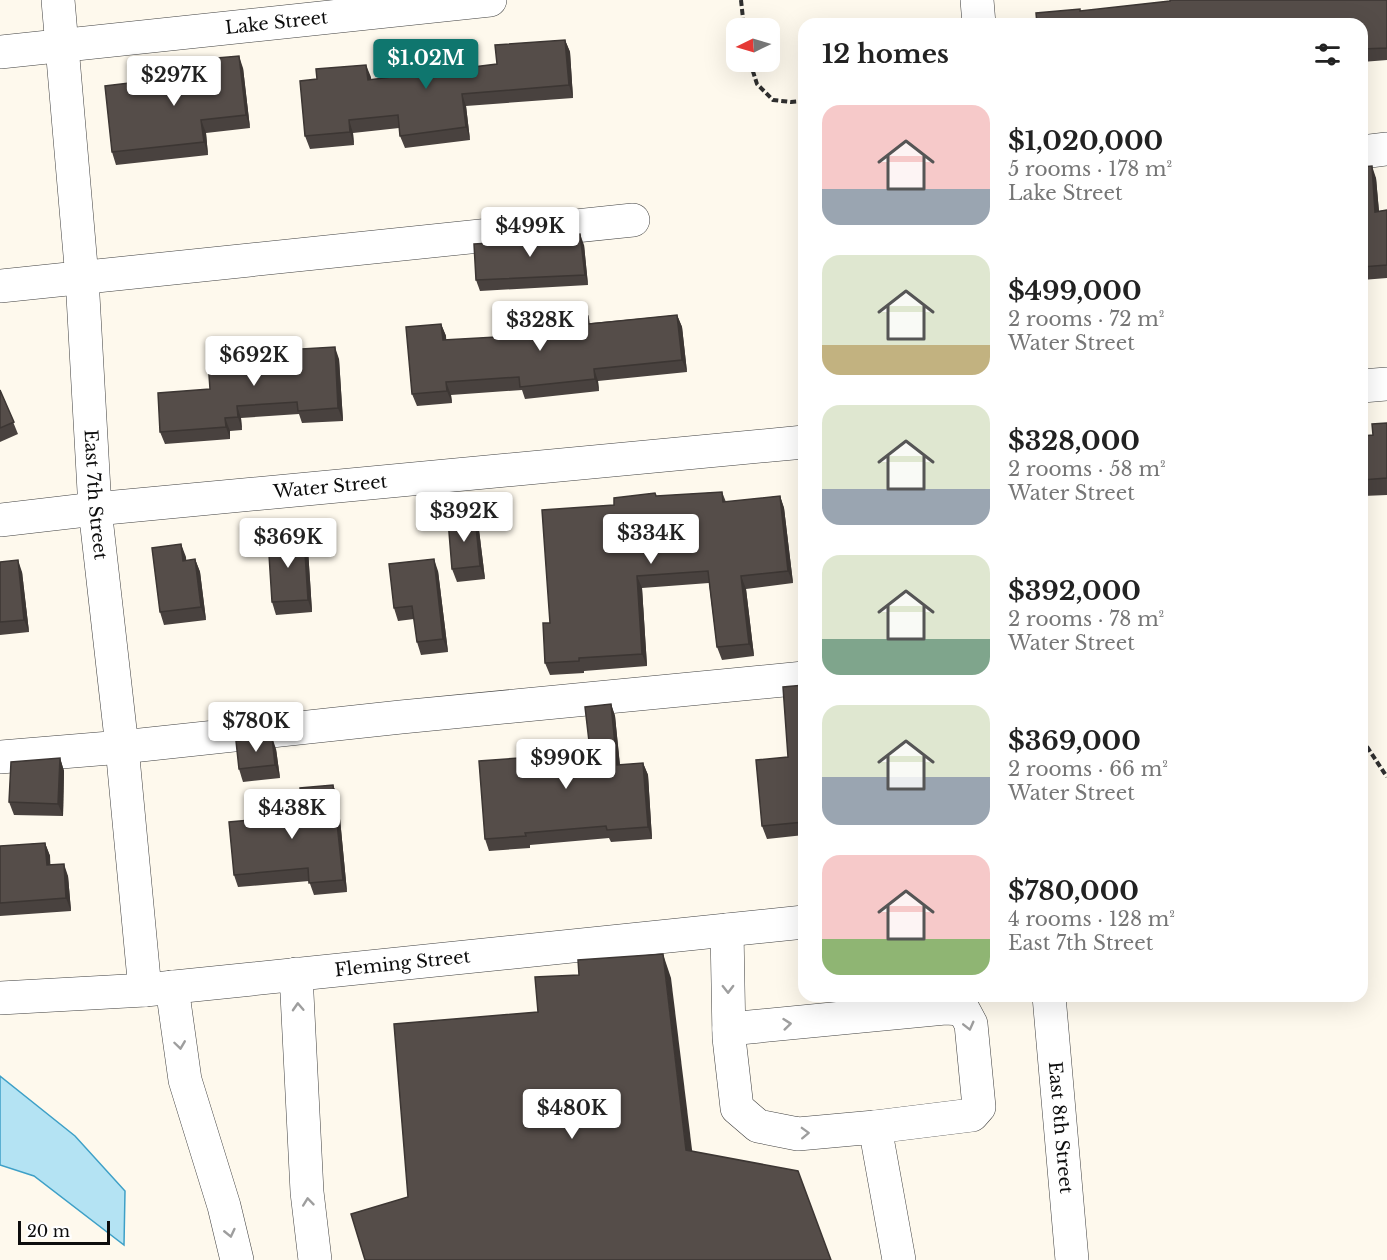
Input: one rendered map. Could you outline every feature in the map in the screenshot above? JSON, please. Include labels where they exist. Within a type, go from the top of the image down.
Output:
[{"type":"street","name":"East 7th Street","points":[[58,0],[82,278],[95,509],[122,747],[158,988],[224,1206],[237,1260]]},
{"type":"street","name":"Lake Street","points":[[0,52],[490,0]]},
{"type":"street","points":[[977,0],[978,18]]},
{"type":"street","points":[[1368,152],[1387,150]]},
{"type":"street","points":[[0,286],[633,220]]},
{"type":"street","points":[[1368,386],[1387,384]]},
{"type":"street","name":"Water Street","points":[[0,520],[798,443]]},
{"type":"street","points":[[0,757],[122,747],[400,717],[798,679]]},
{"type":"street","name":"Fleming Street","points":[[0,998],[158,988],[798,923]]},
{"type":"street","points":[[727,930],[729,1029],[737,1108],[758,1126],[798,1134],[972,1115],[979,1107],[971,1024],[963,1009],[945,1008],[729,1029]]},
{"type":"street","points":[[296,974],[307,1192],[315,1260]]},
{"type":"street","name":"East 8th Street","points":[[1050,1002],[1072,1260]]},
{"type":"street","points":[[875,1127],[899,1260]]},
{"type":"path","points":[[741,0],[743,18]]},
{"type":"path","points":[[753,72],[757,84],[773,99],[798,101]]},
{"type":"path","points":[[1368,748],[1387,777]]},
{"type":"water","points":[[0,1076],[75,1136],[125,1191],[124,1245],[34,1176],[0,1165]]},
{"type":"building","points":[[1387,0],[1387,48],[1368,49],[1368,18],[1036,18],[1036,13],[1080,9],[1080,11],[1170,1]]},
{"type":"building","points":[[565,40],[569,85],[462,94],[466,127],[400,136],[398,115],[349,120],[350,132],[305,136],[300,81],[317,79],[316,69],[366,65],[368,80],[497,64],[495,45]]},
{"type":"building","points":[[239,56],[246,115],[201,120],[204,142],[112,152],[105,86],[137,82],[137,85],[208,76],[206,59]]},
{"type":"building","points":[[1368,166],[1372,166],[1375,212],[1387,210],[1387,265],[1368,267]]},
{"type":"building","points":[[580,234],[585,275],[476,280],[474,244]]},
{"type":"building","points":[[677,315],[682,360],[594,369],[595,379],[520,387],[519,377],[446,382],[447,391],[412,394],[406,327],[441,324],[443,340],[515,336],[514,323],[588,316],[589,324]]},
{"type":"building","points":[[335,347],[338,408],[298,411],[297,402],[237,406],[238,417],[225,418],[226,427],[160,432],[158,393],[210,389],[208,361],[243,359],[242,351]]},
{"type":"building","points":[[0,390],[14,422],[0,428]]},
{"type":"building","points":[[1387,423],[1387,478],[1368,480],[1368,435],[1373,435],[1372,424]]},
{"type":"building","points":[[722,492],[723,502],[780,496],[788,571],[741,576],[749,644],[717,647],[708,571],[637,576],[642,654],[579,658],[579,661],[545,663],[543,623],[550,623],[542,510],[614,505],[614,498],[655,493],[656,496]]},
{"type":"building","points":[[475,517],[480,566],[452,569],[448,520]]},
{"type":"building","points":[[304,537],[308,600],[272,602],[268,539]]},
{"type":"building","points":[[181,544],[183,561],[195,559],[201,607],[160,612],[152,548]]},
{"type":"building","points":[[434,559],[443,639],[417,642],[412,606],[394,608],[389,564]]},
{"type":"building","points":[[18,560],[24,620],[0,622],[0,562]]},
{"type":"building","points":[[798,686],[798,823],[762,826],[756,760],[788,757],[783,687]]},
{"type":"building","points":[[611,704],[617,765],[643,763],[648,827],[607,830],[606,826],[485,839],[479,761],[519,758],[520,772],[592,767],[585,707]]},
{"type":"building","points":[[272,737],[275,765],[239,769],[236,741]]},
{"type":"building","points":[[60,758],[58,804],[9,802],[11,762]]},
{"type":"building","points":[[333,785],[343,880],[309,883],[308,868],[234,875],[229,822],[303,815],[300,788]]},
{"type":"building","points":[[45,843],[47,865],[64,864],[66,898],[0,903],[0,846]]},
{"type":"building","points":[[663,954],[686,1150],[798,1171],[831,1260],[365,1260],[351,1214],[408,1197],[394,1024],[538,1012],[535,977],[579,975],[578,960]]}]
